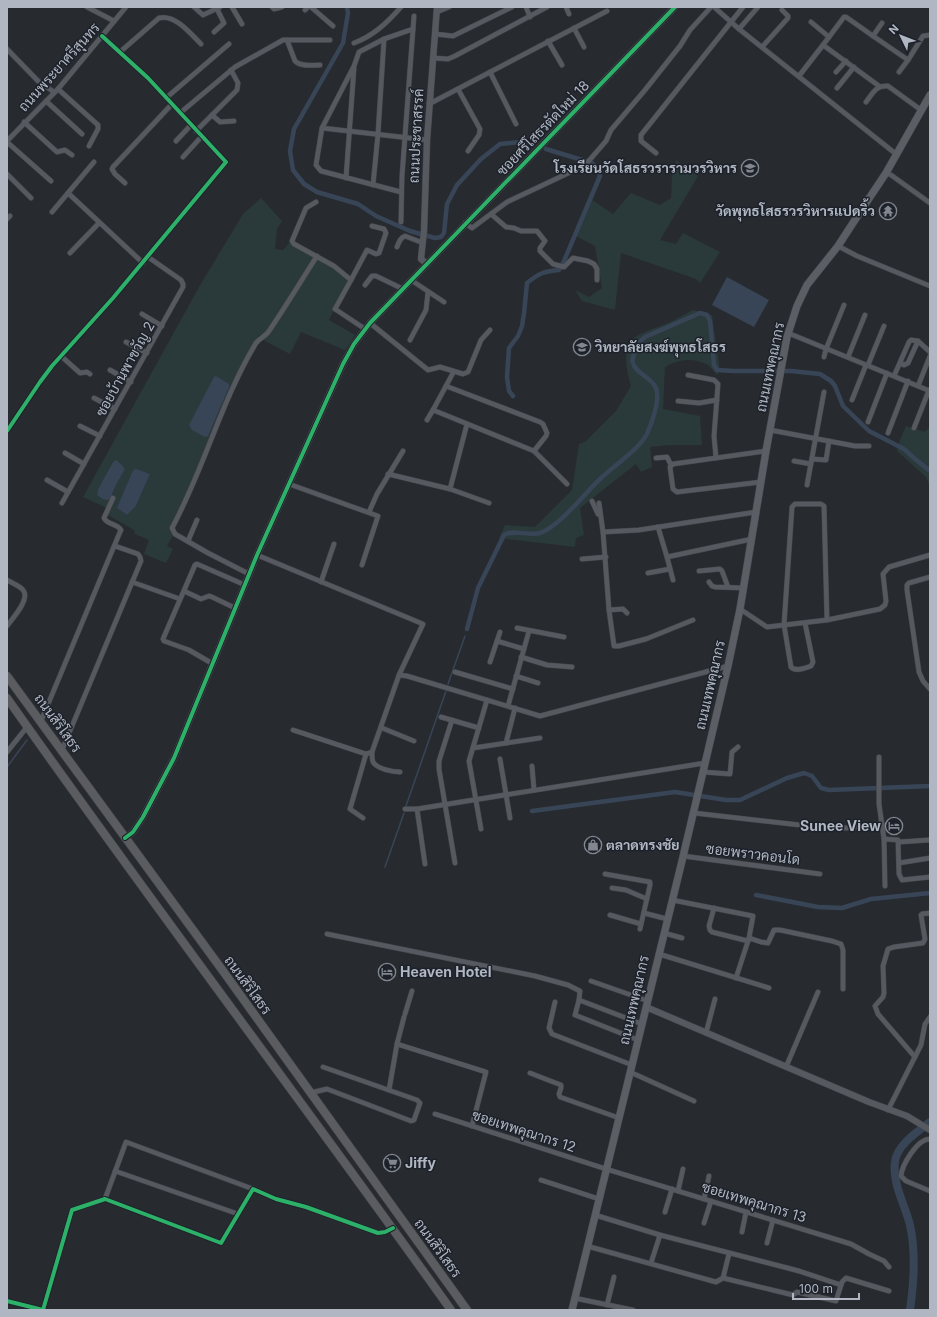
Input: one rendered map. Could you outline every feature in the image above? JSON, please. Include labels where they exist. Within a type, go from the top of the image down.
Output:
[{"type":"highway","name":"ถนนสิริโสธร","points":[[7,676],[467,1310]]},
{"type":"highway","name":"ถนนสิริโสธร","points":[[7,698],[393,1228],[451,1310]]},
{"type":"highway","points":[[179,936],[190,927]]},
{"type":"main road","name":"ถนนเทพคุณากร","points":[[572,1310],[694,813],[728,666],[744,588],[766,451],[788,333],[797,306],[807,285],[838,246],[886,173],[930,95]]},
{"type":"street","points":[[87,7],[114,21]]},
{"type":"street","name":"ถนนพระยาศรีสุนทร","points":[[7,142],[24,122],[58,89],[126,7]]},
{"type":"street","points":[[194,7],[203,15],[219,8],[224,22],[214,32]]},
{"type":"street","points":[[232,7],[242,24]]},
{"type":"street","points":[[272,7],[274,9],[282,7]]},
{"type":"street","points":[[354,43],[363,40],[376,31],[389,21],[401,7]]},
{"type":"street","points":[[437,10],[449,7]]},
{"type":"street","points":[[435,34],[453,36],[512,7]]},
{"type":"street","points":[[526,7],[530,17]]},
{"type":"street","points":[[433,58],[448,59],[455,56],[547,7]]},
{"type":"street","points":[[566,7],[569,14]]},
{"type":"street","name":"ซอยศรีโสธรตัดใหม่ 18","points":[[125,838],[133,832],[162,783],[174,758],[257,555],[350,351],[370,323],[675,7]]},
{"type":"street","points":[[466,223],[472,228],[518,197],[577,169],[588,161],[606,141],[611,130],[680,46],[690,30],[713,7],[896,154]]},
{"type":"street","points":[[656,153],[641,141],[641,135],[743,7]]},
{"type":"street","points":[[739,29],[758,7]]},
{"type":"street","points":[[308,8],[333,26]]},
{"type":"street","name":"ถนนประชาสรรค์","points":[[427,264],[421,259],[424,230],[429,104],[437,10]]},
{"type":"street","points":[[762,47],[788,18],[782,10]]},
{"type":"street","points":[[429,104],[607,11]]},
{"type":"street","points":[[401,222],[401,192],[414,16]]},
{"type":"street","points":[[120,52],[159,18],[164,17],[171,18],[177,22],[201,44]]},
{"type":"street","points":[[799,76],[824,45],[842,18],[846,17],[908,60]]},
{"type":"street","points":[[811,22],[829,37]]},
{"type":"street","points":[[873,36],[882,23]]},
{"type":"street","points":[[574,28],[584,47]]},
{"type":"street","points":[[401,192],[321,171],[316,165],[322,128],[354,66],[359,52],[384,39],[412,29]]},
{"type":"street","points":[[899,72],[923,36],[930,35]]},
{"type":"street","points":[[7,431],[40,382],[61,356],[226,164],[224,159],[180,114],[148,78],[102,36]]},
{"type":"street","points":[[372,184],[378,134],[384,39]]},
{"type":"street","points":[[180,114],[231,70],[283,40],[330,40]]},
{"type":"street","points":[[287,40],[298,64],[320,65]]},
{"type":"street","points":[[548,41],[562,65]]},
{"type":"street","points":[[166,98],[229,44]]},
{"type":"street","points":[[824,45],[880,86]]},
{"type":"street","points":[[7,49],[38,81],[54,92]]},
{"type":"street","points":[[836,72],[846,61]]},
{"type":"street","points":[[346,178],[354,66]]},
{"type":"street","points":[[837,88],[854,67]]},
{"type":"street","points":[[196,130],[237,90],[238,83],[231,70]]},
{"type":"street","points":[[490,72],[516,124]]},
{"type":"street","points":[[866,102],[877,87],[888,86],[921,110]]},
{"type":"street","points":[[58,89],[98,125],[98,129],[89,146]]},
{"type":"street","points":[[458,89],[480,129],[479,135],[468,151]]},
{"type":"street","points":[[46,101],[82,134]]},
{"type":"street","points":[[125,183],[115,174],[112,169],[113,167],[172,104]]},
{"type":"street","points":[[212,114],[220,122],[234,121]]},
{"type":"street","points":[[24,122],[57,152],[65,150],[72,155]]},
{"type":"street","points":[[176,141],[191,125]]},
{"type":"street","points":[[322,128],[427,140]]},
{"type":"street","points":[[183,157],[202,136]]},
{"type":"street","points":[[7,142],[51,181]]},
{"type":"street","points":[[52,212],[94,162]]},
{"type":"street","points":[[886,173],[930,203]]},
{"type":"street","points":[[7,174],[31,198]]},
{"type":"street","points":[[68,193],[142,263]]},
{"type":"street","points":[[316,202],[306,208],[292,241],[294,244],[334,266],[351,280]]},
{"type":"street","points":[[491,214],[506,227],[521,231],[537,231],[545,241],[540,248],[540,251],[553,264],[560,267],[565,266],[574,258],[594,264],[597,269],[596,280]]},
{"type":"street","points":[[70,253],[100,223]]},
{"type":"street","points":[[365,329],[335,309],[367,250],[376,254],[379,253],[386,233],[384,229],[372,226]]},
{"type":"street","points":[[397,247],[400,240],[405,236],[423,241]]},
{"type":"street","points":[[838,246],[930,286]]},
{"type":"street","name":"ซอยบ้านพาขวัญ 2","points":[[62,503],[183,287],[181,280],[148,256]]},
{"type":"street","points":[[249,574],[175,534],[172,531],[172,528],[189,495],[209,444],[236,383],[257,343],[268,333],[317,256]]},
{"type":"street","points":[[365,285],[372,276],[376,276],[403,289]]},
{"type":"street","points":[[411,280],[444,302]]},
{"type":"street","points":[[410,340],[426,310],[428,292]]},
{"type":"street","points":[[824,357],[844,305]]},
{"type":"street","points":[[142,314],[162,326]]},
{"type":"street","points":[[848,357],[865,315]]},
{"type":"street","points":[[370,323],[428,370],[440,368],[463,374],[468,372],[481,340],[490,330]]},
{"type":"street","points":[[852,400],[884,326]]},
{"type":"street","points":[[788,333],[929,390],[914,428]]},
{"type":"street","points":[[894,376],[909,342],[912,340],[918,341],[930,352]]},
{"type":"street","points":[[900,363],[904,365],[908,363],[918,341]]},
{"type":"street","points":[[126,342],[147,353]]},
{"type":"street","points":[[61,356],[80,373],[87,372],[90,374]]},
{"type":"street","points":[[918,386],[930,356]]},
{"type":"street","points":[[110,370],[130,382]]},
{"type":"street","points":[[427,420],[453,373]]},
{"type":"street","points":[[868,422],[887,373]]},
{"type":"street","points":[[688,376],[714,380],[718,384],[714,436],[716,458]]},
{"type":"street","points":[[888,433],[908,381]]},
{"type":"street","points":[[446,386],[543,424],[547,433],[534,451]]},
{"type":"street","points":[[807,484],[824,392]]},
{"type":"street","points":[[94,398],[115,409]]},
{"type":"street","points":[[678,401],[699,403],[717,400]]},
{"type":"street","points":[[433,410],[534,451],[567,484]]},
{"type":"street","points":[[450,489],[467,424]]},
{"type":"street","points":[[80,426],[100,436]]},
{"type":"street","points":[[770,430],[855,446],[868,446]]},
{"type":"street","points":[[794,461],[811,462],[826,460],[828,458],[829,441]]},
{"type":"street","points":[[368,512],[388,474],[403,451]]},
{"type":"street","points":[[670,466],[766,451]]},
{"type":"street","points":[[65,453],[84,464]]},
{"type":"street","points":[[656,458],[667,457],[670,466],[673,489],[677,492],[761,482]]},
{"type":"street","points":[[388,474],[450,489],[489,502]]},
{"type":"street","points":[[47,480],[68,492]]},
{"type":"street","points":[[289,484],[377,516],[378,518],[362,566]]},
{"type":"street","points":[[41,721],[121,530],[119,527],[107,522],[104,518],[114,498]]},
{"type":"street","points":[[592,501],[598,514],[601,514]]},
{"type":"street","points":[[599,503],[604,532],[613,644],[616,647],[646,639],[692,620]]},
{"type":"street","points":[[806,623],[813,662],[811,666],[795,670],[791,667],[784,625],[792,508],[795,504],[821,504],[824,506],[827,620]]},
{"type":"street","points":[[604,532],[658,527],[756,512]]},
{"type":"street","points":[[188,541],[197,520]]},
{"type":"street","points":[[658,527],[668,557],[673,580]]},
{"type":"street","points":[[668,557],[752,539]]},
{"type":"street","points":[[321,582],[334,544]]},
{"type":"street","points":[[62,750],[141,561],[138,554],[114,546]]},
{"type":"street","points":[[740,609],[765,627],[827,620],[883,608],[886,601],[883,574],[885,571],[889,567],[930,554]]},
{"type":"street","points":[[257,555],[423,624],[399,676],[382,728],[372,752],[372,760],[376,765],[391,772],[400,772]]},
{"type":"street","points":[[582,559],[606,557]]},
{"type":"street","points":[[213,664],[189,650],[163,640],[196,564],[245,585]]},
{"type":"street","points":[[648,573],[670,569]]},
{"type":"street","points":[[699,571],[720,569],[728,587]]},
{"type":"street","points":[[930,577],[909,583],[907,585],[907,590],[919,672],[923,681],[930,689]]},
{"type":"street","points":[[7,580],[23,589],[25,593],[25,599],[7,626]]},
{"type":"street","points":[[132,582],[180,599]]},
{"type":"street","points":[[709,582],[712,586],[744,588]]},
{"type":"street","points":[[184,591],[202,599],[209,596],[235,608]]},
{"type":"street","points":[[610,610],[623,609],[627,613]]},
{"type":"street","points":[[517,628],[564,637]]},
{"type":"street","points":[[508,706],[529,631]]},
{"type":"street","points":[[490,662],[500,632]]},
{"type":"street","points":[[497,641],[524,649]]},
{"type":"street","points":[[521,657],[547,665],[572,667]]},
{"type":"street","points":[[399,676],[407,676],[535,715],[544,715],[728,666]]},
{"type":"street","points":[[455,672],[512,689]]},
{"type":"street","points":[[516,676],[538,683]]},
{"type":"street","points":[[481,829],[469,765],[487,700]]},
{"type":"street","points":[[506,743],[515,708]]},
{"type":"street","points":[[440,716],[479,728]]},
{"type":"street","points":[[452,720],[439,761],[439,769],[455,863]]},
{"type":"street","points":[[7,752],[27,727]]},
{"type":"street","points":[[382,728],[414,740]]},
{"type":"street","points":[[293,730],[366,754],[372,752]]},
{"type":"street","points":[[473,748],[540,738]]},
{"type":"street","points":[[703,772],[730,774],[732,752],[738,747]]},
{"type":"street","points":[[363,818],[350,809],[366,754]]},
{"type":"street","points":[[879,757],[879,804],[884,839],[885,886]]},
{"type":"street","points":[[500,759],[510,818]]},
{"type":"street","points":[[405,809],[417,809],[705,763]]},
{"type":"street","points":[[532,766],[534,790]]},
{"type":"street","points":[[417,809],[425,864]]},
{"type":"street","points":[[694,813],[827,828],[847,828],[882,824]]},
{"type":"street","points":[[884,839],[897,840],[899,842],[929,840]]},
{"type":"street","points":[[899,842],[899,874],[902,880],[930,877]]},
{"type":"street","name":"ซอยพราวคอนโด","points":[[683,856],[820,874]]},
{"type":"street","points":[[899,863],[930,858]]},
{"type":"street","points":[[605,874],[649,881],[650,885],[640,926],[610,915]]},
{"type":"street","points":[[612,888],[626,890],[647,899]]},
{"type":"street","points":[[672,900],[753,916],[749,940],[736,978]]},
{"type":"street","points":[[714,908],[709,926],[712,932],[768,943],[772,932],[776,929],[841,944],[843,950],[843,989]]},
{"type":"street","points":[[644,913],[667,919]]},
{"type":"street","points":[[915,1058],[878,1014],[875,1006],[883,997],[884,993],[884,966],[888,949],[923,943],[926,938],[921,915],[930,913]]},
{"type":"street","points":[[664,933],[682,938]]},
{"type":"street","points":[[327,934],[535,976],[578,989],[581,993],[575,1013],[576,1015],[638,1040]]},
{"type":"street","points":[[659,954],[769,988]]},
{"type":"street","points":[[591,981],[647,1004],[786,1067],[910,1118],[930,1130]]},
{"type":"street","points":[[389,1090],[397,1044],[412,991]]},
{"type":"street","points":[[786,1067],[818,992]]},
{"type":"street","points":[[706,1032],[715,999]]},
{"type":"street","points":[[579,1000],[642,1024]]},
{"type":"street","points":[[555,1002],[549,1028],[552,1034],[632,1064]]},
{"type":"street","points":[[888,1110],[921,1045],[925,1024],[930,1017]]},
{"type":"street","points":[[397,1044],[486,1072],[472,1126]]},
{"type":"street","points":[[310,1093],[327,1089],[411,1121],[414,1120],[420,1103],[419,1101],[324,1066]]},
{"type":"street","points":[[630,1072],[694,1101]]},
{"type":"street","points":[[530,1073],[561,1085],[562,1088],[559,1094],[560,1097],[619,1118]]},
{"type":"street","name":"ซอยเทพคุณากร 12","points":[[435,1114],[606,1169]]},
{"type":"street","points":[[930,1139],[924,1140],[908,1157],[901,1174],[903,1179],[930,1191]]},
{"type":"street","points":[[105,1199],[126,1142],[276,1199],[306,1207],[378,1233],[386,1232],[393,1228]]},
{"type":"street","name":"ซอยเทพคุณากร 13","points":[[606,1169],[851,1244],[884,1261],[889,1267]]},
{"type":"street","points":[[678,1191],[683,1169]]},
{"type":"street","points":[[115,1171],[238,1214]]},
{"type":"street","points":[[704,1199],[709,1176]]},
{"type":"street","points":[[541,1180],[599,1199]]},
{"type":"street","points":[[7,1301],[43,1310],[72,1210],[105,1199],[221,1242],[253,1189]]},
{"type":"street","points":[[665,1212],[672,1189]]},
{"type":"street","points":[[704,1223],[711,1201]]},
{"type":"street","points":[[742,1232],[746,1212]]},
{"type":"street","points":[[595,1215],[660,1235],[798,1271],[841,1285]]},
{"type":"street","points":[[768,1243],[773,1220]]},
{"type":"street","points":[[651,1263],[660,1235]]},
{"type":"street","points":[[587,1246],[716,1282],[723,1278],[793,1295],[797,1292],[836,1301],[838,1300],[843,1280],[848,1278],[889,1291]]},
{"type":"street","points":[[723,1278],[729,1254]]},
{"type":"street","points":[[607,1304],[614,1277]]},
{"type":"street","points":[[574,1298],[607,1304],[614,1308],[632,1310]]},
{"type":"shaded area","points":[[676,160],[698,176],[660,240],[676,244],[683,233],[720,252],[700,283],[696,279],[621,253],[615,310],[582,301],[575,290],[589,297],[602,288],[595,246],[576,236],[592,200],[613,214],[631,193],[660,205],[671,198],[672,176]]},
{"type":"shaded area","points":[[261,198],[282,221],[277,229],[275,249],[283,250],[290,242],[314,257],[267,332],[259,336],[245,359],[187,497],[170,529],[173,535],[167,546],[173,549],[166,563],[144,554],[149,540],[135,534],[134,530],[108,515],[107,508],[83,497],[199,287],[243,214]],"holes":[[[113,462],[119,462],[125,469],[111,497],[97,495],[98,489]],[[133,470],[150,474],[136,506],[127,515],[118,508]]]},
{"type":"shaded area","points":[[318,259],[339,271],[348,281],[329,320],[355,335],[345,350],[301,332],[290,354],[263,340],[315,261]]},
{"type":"shaded area","points":[[693,310],[712,315],[720,371],[717,375],[708,365],[703,362],[692,360],[675,362],[665,367],[663,409],[700,416],[702,445],[668,445],[650,447],[652,467],[641,472],[636,464],[580,508],[584,535],[576,538],[575,547],[499,538],[505,525],[535,527],[572,490],[579,444],[585,442],[616,411],[631,386],[626,354],[627,348],[634,338]]},
{"type":"shaded area","points":[[906,426],[925,432],[930,427],[930,487],[926,477],[897,451]]},
{"type":"water","points":[[727,277],[769,300],[754,327],[712,305]]},
{"type":"water","points":[[216,376],[229,384],[229,387],[208,436],[205,437],[192,430],[189,425],[214,377]]},
{"type":"water","points":[[116,460],[125,469],[111,497],[108,500],[103,499],[97,495],[98,489],[113,462]]},
{"type":"water","points":[[136,469],[150,474],[136,506],[127,515],[117,508],[133,470]]},
{"type":"waterway","points":[[347,7],[348,13],[343,43],[294,129],[290,151],[293,170],[304,184],[317,192],[358,204],[376,216],[410,231],[435,238],[441,237],[444,233],[447,204],[457,185],[481,159],[500,144],[520,142],[531,144]]},
{"type":"waterway","points":[[513,396],[509,391],[507,377],[509,348],[518,336],[522,326],[527,283],[535,277],[549,271],[559,270],[600,176],[597,167],[592,163],[546,149]]},
{"type":"waterway","points":[[467,629],[478,588],[504,535],[508,533],[536,534],[555,524],[564,517],[601,478],[632,452],[647,434],[656,408],[657,393],[656,388],[650,380],[638,371],[633,363],[633,356],[638,344],[645,337],[700,313],[707,315],[710,321],[714,365],[717,370],[791,371],[820,374],[831,381],[835,386],[843,406],[869,431],[904,449],[930,471]]},
{"type":"waterway","points":[[448,684],[465,636]]},
{"type":"waterway","points":[[406,806],[446,691]]},
{"type":"waterway","points":[[7,767],[27,740]]},
{"type":"waterway","points":[[532,811],[675,792],[726,800],[740,800],[787,778],[804,773],[812,776],[821,788],[829,790],[930,786]]},
{"type":"waterway","points":[[385,867],[404,813]]},
{"type":"waterway","points":[[756,895],[818,907],[842,908],[871,899],[930,893]]},
{"type":"waterway","points":[[910,1310],[913,1289],[914,1256],[912,1235],[908,1217],[895,1178],[895,1162],[896,1156],[903,1145],[914,1134],[930,1122]]},
{"type":"cycle path","points":[[125,838],[133,832],[143,817],[174,758],[257,555],[343,364],[354,344],[370,323],[675,7]]},
{"type":"cycle path","points":[[7,431],[52,366],[113,298],[226,162],[148,78],[102,36]]},
{"type":"cycle path","points":[[7,1301],[43,1310],[72,1210],[105,1199],[221,1243],[253,1189],[276,1199],[306,1207],[378,1233],[385,1232],[393,1228]]},
{"type":"place","name":"โรงเรียนวัดโสธรวรารามวรวิหาร","points":[[750,168]]},
{"type":"place","name":"วัดพุทธโสธรวรวิหารแปดริ้ว","points":[[888,211]]},
{"type":"place","name":"วิทยาลัยสงฆ์พุทธโสธร","points":[[582,347]]},
{"type":"place","name":"Sunee View","points":[[894,826]]},
{"type":"place","name":"ตลาดทรงชัย","points":[[593,845]]},
{"type":"place","name":"Heaven Hotel","points":[[387,972]]},
{"type":"place","name":"Jiffy","points":[[392,1163]]}]
